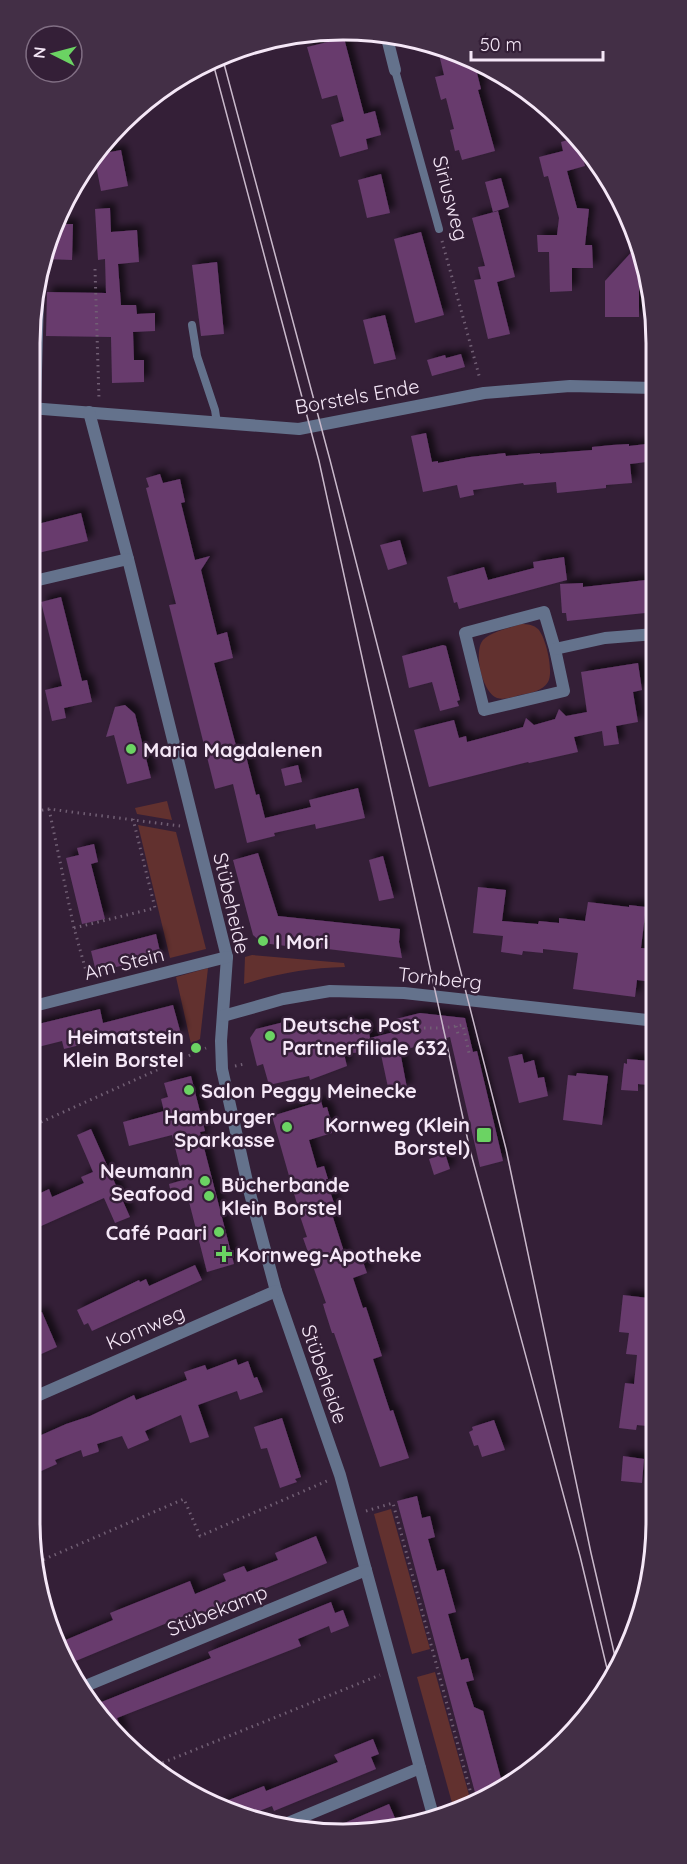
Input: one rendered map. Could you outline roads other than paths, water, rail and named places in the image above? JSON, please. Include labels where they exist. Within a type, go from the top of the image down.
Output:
[{"type":"street","name":"Siriusweg","points":[[388,44],[395,70]]},
{"type":"street","name":"Borstels Ende","points":[[40,408],[299,429],[484,393],[570,386],[646,388]]},
{"type":"street","name":"Stübeheide","points":[[94,412],[128,559],[227,957],[221,1041],[224,1079],[248,1186],[276,1291],[340,1476],[432,1810]]},
{"type":"street","points":[[40,580],[128,559]]},
{"type":"street","points":[[544,612],[555,649],[564,691],[484,710],[465,633],[544,612]]},
{"type":"street","points":[[555,649],[605,638],[646,635]]},
{"type":"street","name":"Am Stein","points":[[40,1004],[227,957]]},
{"type":"street","name":"Tornberg","points":[[223,1016],[283,999],[330,991],[404,993],[646,1019]]},
{"type":"street","name":"Kornweg","points":[[40,1396],[276,1291]]},
{"type":"street","name":"Stübekamp","points":[[89,1684],[366,1570]]},
{"type":"street","points":[[296,1820],[420,1768]]},
{"type":"lane","name":"Siriusweg","points":[[395,70],[439,229]]},
{"type":"lane","points":[[192,325],[197,356],[215,410],[217,423]]},
{"type":"tram line","points":[[224,65],[330,460],[506,1149],[615,1655]]},
{"type":"tram line","points":[[215,70],[319,461],[470,1150],[580,1556],[607,1670]]},
{"type":"place","name":"Maria Magdalenen","points":[[131,749]]},
{"type":"place","name":"I Mori","points":[[263,941]]},
{"type":"place","name":"Deutsche Post Partnerfiliale 632","points":[[270,1036]]},
{"type":"place","name":"Heimatstein Klein Borstel","points":[[196,1048]]},
{"type":"place","name":"Salon Peggy Meinecke","points":[[189,1090]]},
{"type":"place","name":"Hamburger Sparkasse","points":[[287,1127]]},
{"type":"place","name":"Kornweg (Klein Borstel)","points":[[484,1135]]},
{"type":"place","name":"Neumann Seafood","points":[[205,1181]]},
{"type":"place","name":"Bücherbande Klein Borstel","points":[[209,1196]]},
{"type":"place","name":"Café Paari","points":[[219,1232]]},
{"type":"place","name":"Kornweg-Apotheke","points":[[224,1254]]}]
